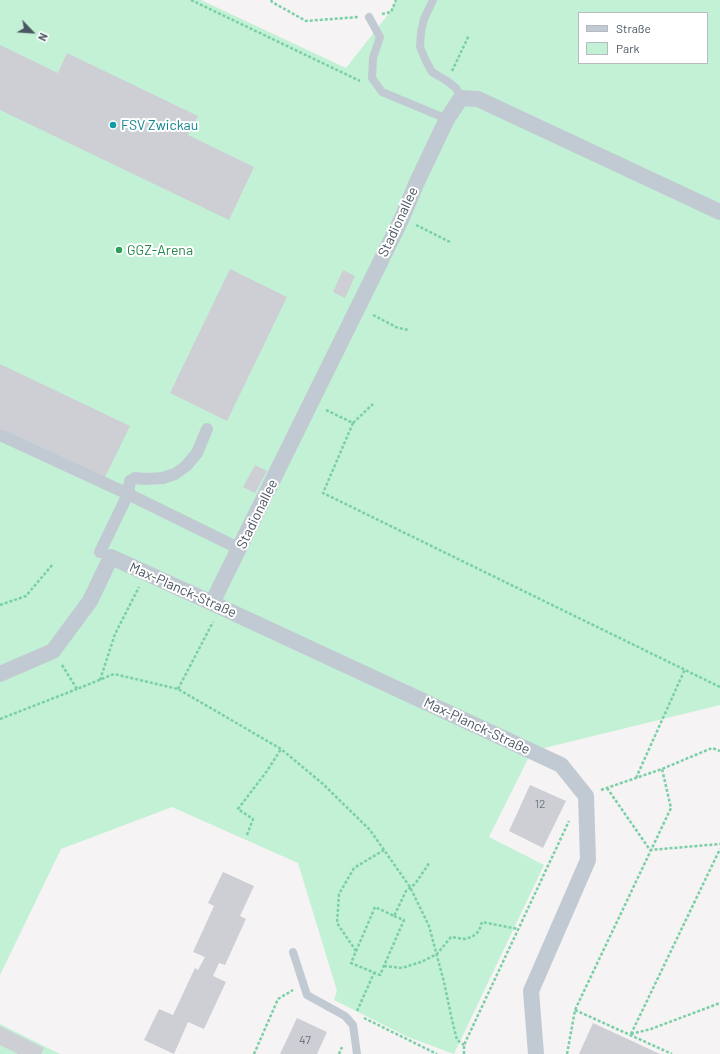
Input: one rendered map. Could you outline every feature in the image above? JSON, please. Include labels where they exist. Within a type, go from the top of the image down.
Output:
[{"type":"street","name":"Stadionallee","points":[[212,603],[240,549],[402,218],[447,120],[461,98]]},
{"type":"street","points":[[461,98],[478,99],[720,212]]},
{"type":"street","points":[[0,674],[53,651],[90,601],[105,555],[128,494],[130,482],[135,478],[163,478],[175,474],[186,466],[196,453],[207,429]]},
{"type":"street","points":[[0,435],[128,494],[240,549]]},
{"type":"street","name":"Max-Planck-Straße","points":[[105,555],[561,765],[586,796]]},
{"type":"street","points":[[536,1054],[530,991],[588,860],[586,796]]},
{"type":"lane","points":[[433,0],[424,19],[420,47],[432,72],[456,88],[461,98]]},
{"type":"lane","points":[[369,16],[380,37],[373,58],[372,78],[382,92],[447,120]]},
{"type":"lane","points":[[293,952],[307,995],[345,1016],[353,1025],[357,1054]]},
{"type":"path","points":[[190,0],[382,92]]},
{"type":"path","points":[[270,0],[306,22],[369,16],[390,12],[396,0]]},
{"type":"path","points":[[447,81],[469,35]]},
{"type":"path","points":[[402,218],[450,242]]},
{"type":"path","points":[[358,307],[398,328],[409,330]]},
{"type":"path","points":[[311,402],[353,423]]},
{"type":"path","points":[[373,404],[353,423],[323,493],[720,687]]},
{"type":"path","points":[[0,605],[26,596],[53,564]]},
{"type":"path","points":[[100,680],[115,634],[138,589]]},
{"type":"path","points":[[178,689],[210,628]]},
{"type":"path","points":[[53,651],[77,689]]},
{"type":"path","points":[[636,778],[685,669]]},
{"type":"path","points":[[0,719],[114,674],[178,689],[281,749],[323,784],[370,830],[410,887],[429,926],[444,982],[457,1040],[464,1045]]},
{"type":"path","points":[[586,796],[662,769],[712,748],[720,751]]},
{"type":"path","points":[[247,835],[253,819],[238,809],[267,771],[281,749]]},
{"type":"path","points":[[567,1054],[575,1010],[671,808],[662,769]]},
{"type":"path","points":[[607,788],[650,850]]},
{"type":"path","points":[[464,1054],[464,1045],[570,818]]},
{"type":"path","points":[[650,850],[720,844]]},
{"type":"path","points":[[631,1034],[720,849]]},
{"type":"path","points":[[356,951],[337,923],[340,894],[354,868],[384,850]]},
{"type":"path","points":[[394,916],[406,890],[415,884],[430,862]]},
{"type":"path","points":[[375,907],[404,920],[380,975],[351,963],[356,951],[375,907]]},
{"type":"path","points":[[384,966],[402,968],[421,962],[436,954],[451,937],[464,939],[472,937],[479,931],[482,922],[518,929]]},
{"type":"path","points":[[356,1014],[374,973]]},
{"type":"path","points":[[254,1054],[278,999],[303,983]]},
{"type":"path","points":[[631,1034],[651,1029],[720,1003]]},
{"type":"path","points":[[575,1010],[631,1034],[672,1054]]},
{"type":"path","points":[[345,1016],[356,1014],[437,1054]]},
{"type":"green space","points":[[0,0],[201,0],[346,68],[390,12],[396,0],[720,0],[720,705],[532,751],[489,837],[544,865],[454,1054],[408,1037],[334,1000],[337,991],[298,863],[172,807],[61,849],[0,975]]},
{"type":"green space","points":[[0,1024],[60,1054],[0,1054]]},
{"type":"building","name":"FSV Zwickau","points":[[0,45],[58,73],[67,53],[198,116],[188,135],[254,167],[229,220],[0,110]]},
{"type":"building","points":[[230,269],[287,297],[227,421],[170,393]]},
{"type":"building","points":[[343,270],[355,276],[345,298],[333,292]]},
{"type":"building","points":[[0,364],[130,426],[104,479],[0,429]]},
{"type":"building","points":[[255,465],[267,471],[255,493],[243,487]]},
{"type":"building","points":[[530,785],[566,801],[543,848],[509,831]]},
{"type":"building","points":[[223,872],[254,886],[240,916],[246,919],[225,965],[219,963],[213,976],[226,982],[204,1029],[188,1022],[174,1054],[144,1040],[159,1009],[173,1015],[195,968],[198,970],[205,957],[193,952],[214,906],[208,903]]},
{"type":"building","points":[[297,1018],[327,1032],[317,1054],[280,1054]]},
{"type":"building","points":[[593,1023],[660,1054],[579,1054]]},
{"type":"building","points":[[0,1026],[44,1048],[41,1054],[18,1054],[0,1045]]},
{"type":"place","name":"FSV Zwickau","points":[[113,125]]},
{"type":"place","name":"GGZ-Arena","points":[[119,250]]}]
